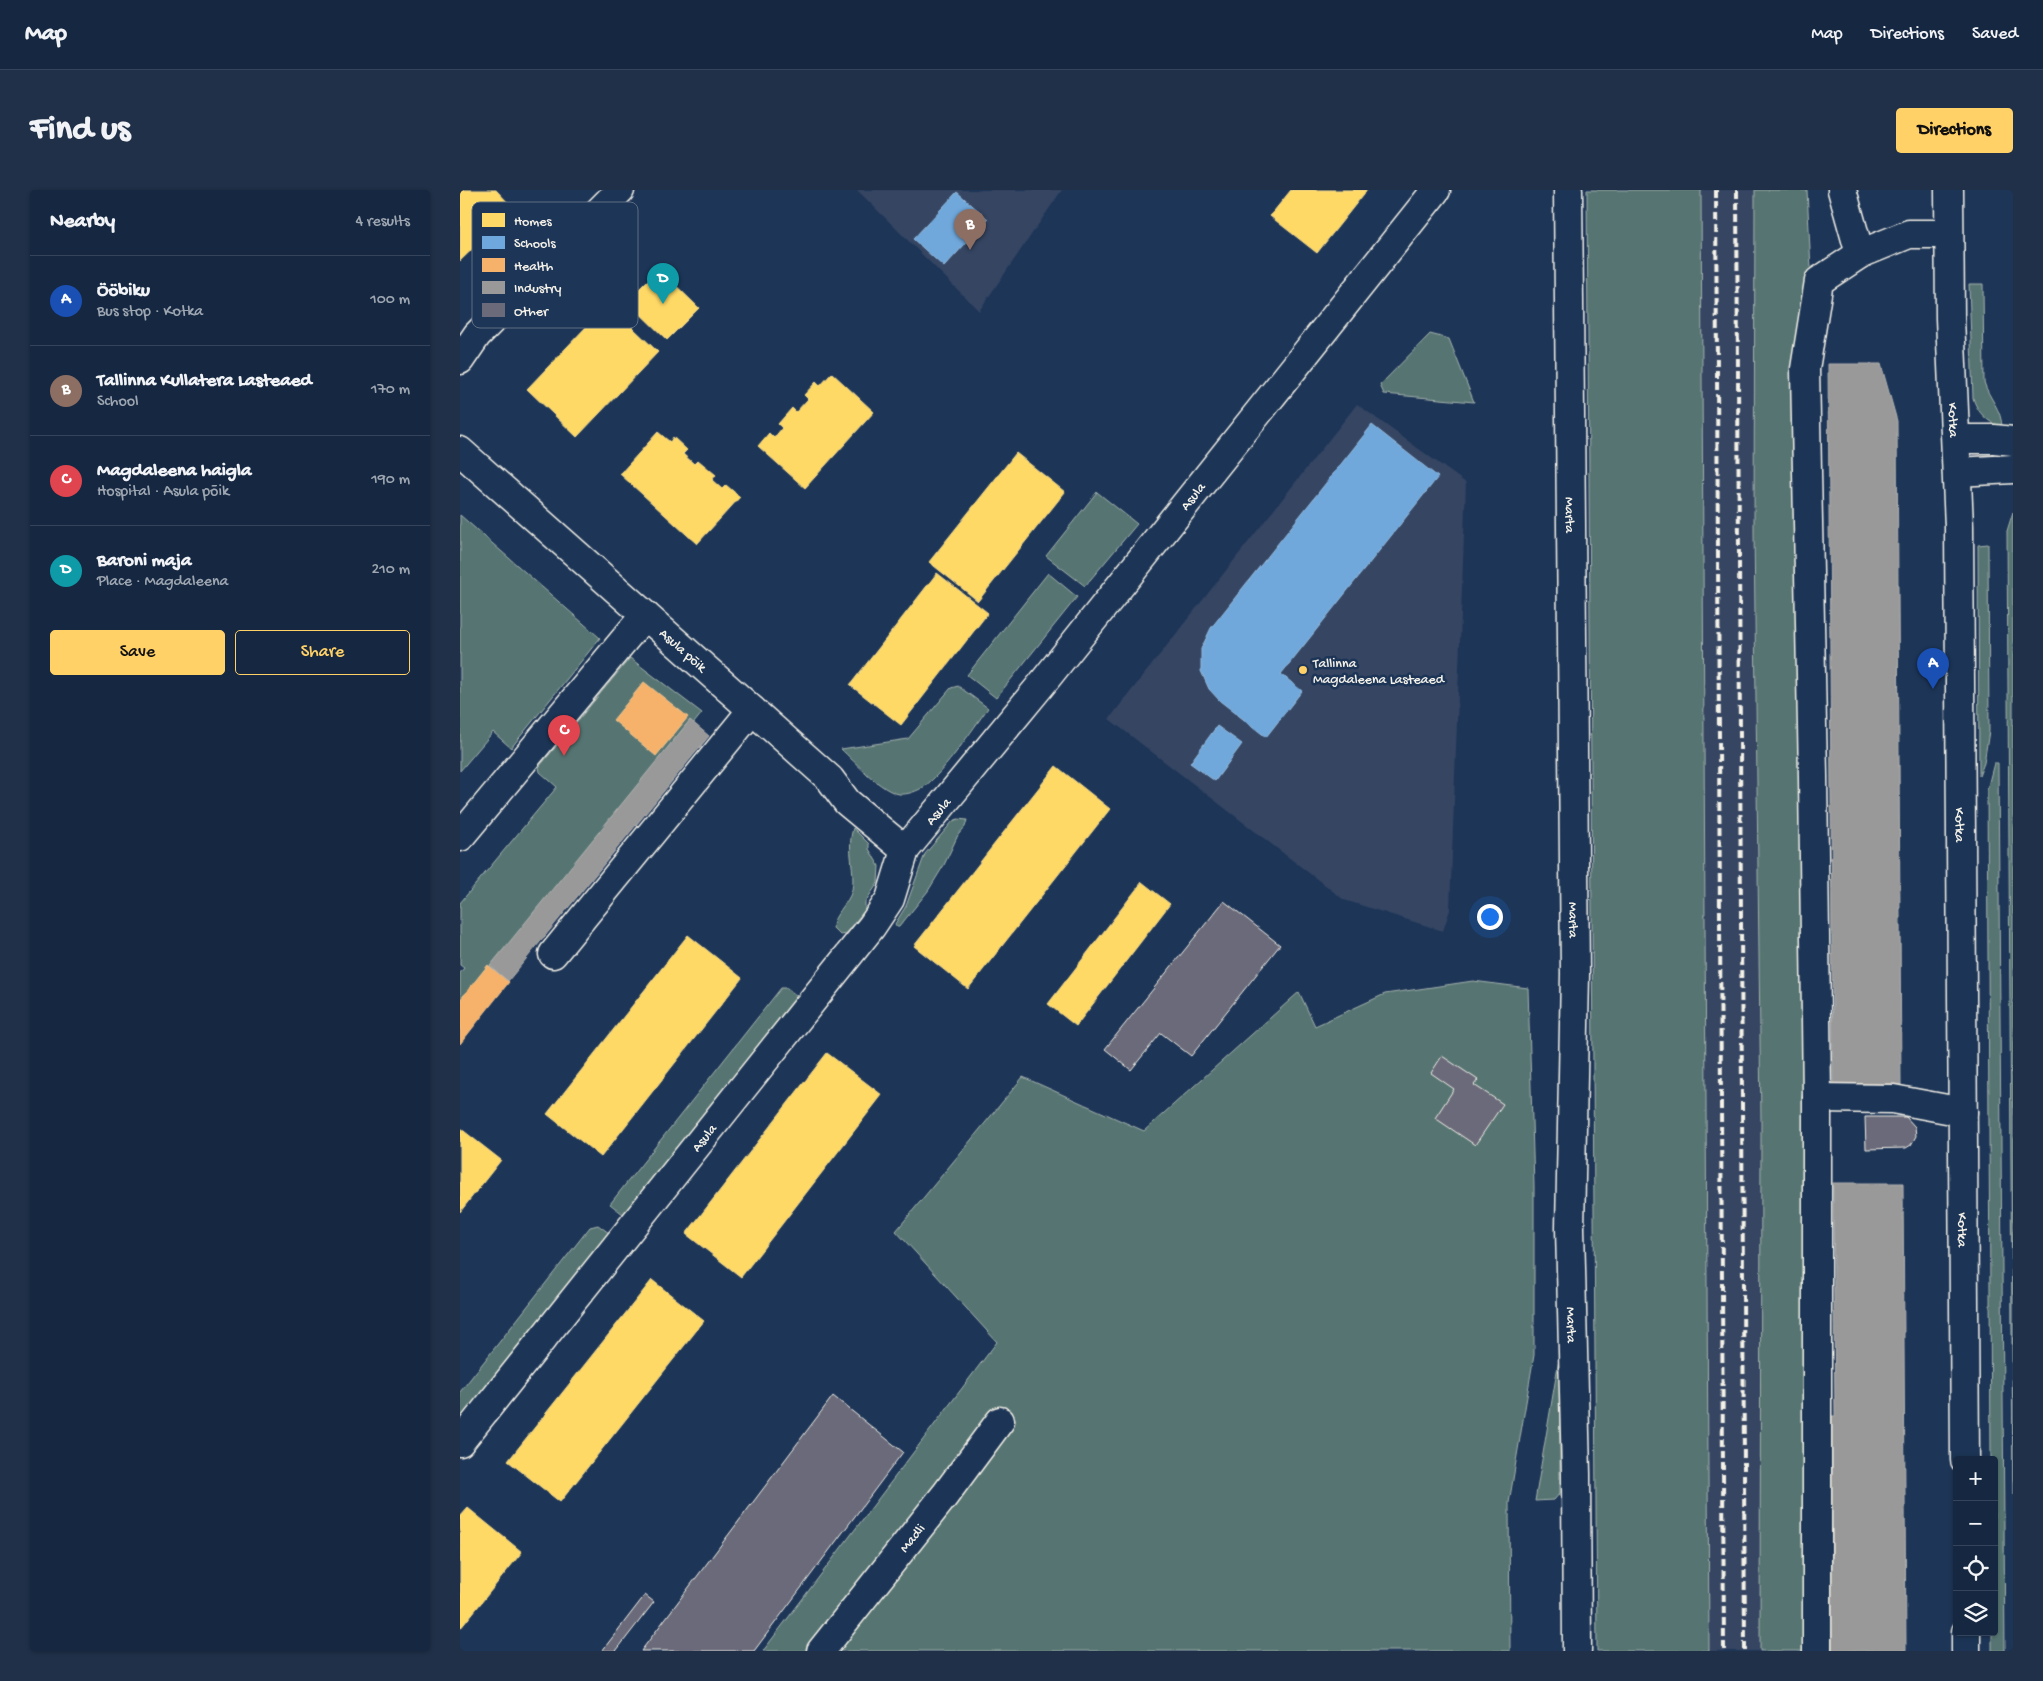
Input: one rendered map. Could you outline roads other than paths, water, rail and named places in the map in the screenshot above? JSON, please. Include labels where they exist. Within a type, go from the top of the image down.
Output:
[{"type":"street","points":[[608,202],[620,190]]},
{"type":"street","name":"Asula","points":[[460,1442],[872,926],[890,899],[904,850],[1041,685],[1436,190]]},
{"type":"street","name":"Marta","points":[[1568,190],[1575,974],[1570,1228],[1576,1474],[1577,1651]]},
{"type":"street","points":[[1842,190],[1860,254]]},
{"type":"street","name":"Kotka","points":[[1949,190],[1950,318],[1958,472],[1965,1456]]},
{"type":"street","points":[[1817,1651],[1813,766],[1805,368],[1819,281],[1860,254],[1909,234],[1949,234]]},
{"type":"street","points":[[462,354],[484,328]]},
{"type":"street","points":[[1956,439],[2013,441]]},
{"type":"street","name":"Asula põik","points":[[460,451],[830,780],[847,802],[904,850]]},
{"type":"street","points":[[1958,472],[2013,469]]},
{"type":"street","points":[[460,837],[645,615]]},
{"type":"street","points":[[554,954],[752,710]]},
{"type":"street","points":[[1816,1098],[1893,1099],[1963,1112]]},
{"type":"street","name":"Madli","points":[[821,1651],[945,1495],[1000,1421]]},
{"type":"street","points":[[1966,1636],[1966,1651]]},
{"type":"railway","points":[[1716,190],[1724,1651]]},
{"type":"railway","points":[[1737,190],[1745,1651]]},
{"type":"place","name":"Tallinna Kullatera Lasteaed","points":[[970,250]]},
{"type":"place","name":"Baroni maja","points":[[663,304]]},
{"type":"place","name":"Tallinna Magdaleena Lasteaed","points":[[1303,670]]},
{"type":"place","name":"Ööbiku","points":[[1933,689]]},
{"type":"place","name":"Magdaleena haigla","points":[[564,756]]}]
